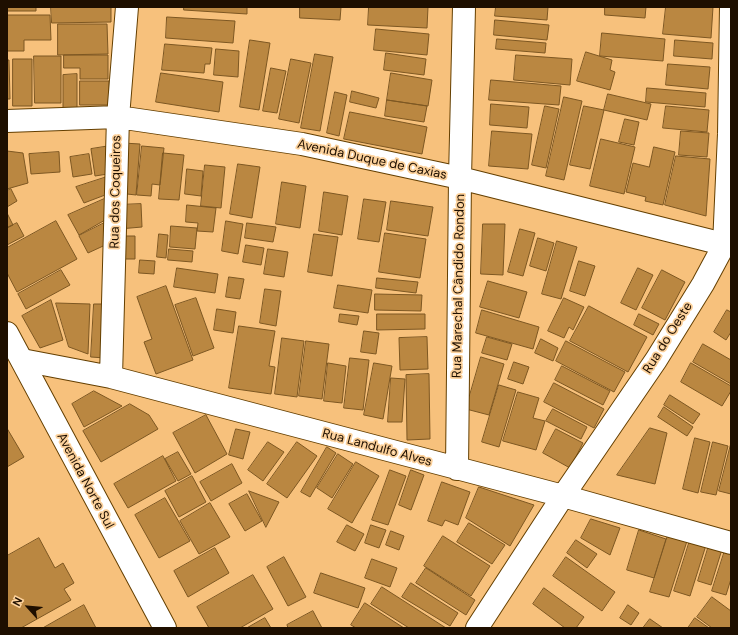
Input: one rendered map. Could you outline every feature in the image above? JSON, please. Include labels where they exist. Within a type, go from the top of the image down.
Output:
[{"type":"street","name":"Rua dos Coqueiros","points":[[111,377],[118,117],[127,7]]},
{"type":"street","name":"Rua Marechal Cândido Rondon","points":[[457,469],[460,178],[464,7]]},
{"type":"street","name":"Rua do Oeste","points":[[477,628],[563,496],[656,360],[702,284],[728,246],[731,7]]},
{"type":"street","name":"Avenida Duque de Caxias","points":[[7,121],[118,117],[302,144],[460,178],[728,246]]},
{"type":"street","name":"Avenida Norte Sul","points":[[7,333],[165,628]]},
{"type":"street","name":"Rua Landulfo Alves","points":[[22,360],[111,377],[563,496],[731,543]]},
{"type":"building","points":[[7,7],[36,7],[36,11],[7,11]]},
{"type":"building","points":[[51,7],[111,7],[111,22],[52,23]]},
{"type":"building","points":[[184,7],[247,7],[247,14],[184,10]]},
{"type":"building","points":[[300,7],[341,7],[340,20],[300,18]]},
{"type":"building","points":[[369,7],[428,7],[427,28],[368,25]]},
{"type":"building","points":[[496,7],[548,7],[547,20],[495,16]]},
{"type":"building","points":[[605,7],[646,7],[645,18],[605,15]]},
{"type":"building","points":[[666,7],[713,7],[711,38],[663,34]]},
{"type":"building","points":[[7,15],[50,15],[51,40],[24,40],[24,51],[7,51]]},
{"type":"building","points":[[167,17],[235,21],[233,43],[166,38]]},
{"type":"building","points":[[495,20],[549,25],[547,40],[494,35]]},
{"type":"building","points":[[58,24],[107,24],[108,54],[58,55]]},
{"type":"building","points":[[376,29],[429,34],[427,55],[374,50]]},
{"type":"building","points":[[602,33],[665,39],[663,61],[600,56]]},
{"type":"building","points":[[497,39],[546,43],[545,53],[496,49]]},
{"type":"building","points":[[250,40],[270,43],[259,110],[240,107]]},
{"type":"building","points":[[675,40],[713,43],[712,59],[674,56]]},
{"type":"building","points":[[165,44],[212,48],[210,64],[205,64],[204,73],[162,70]]},
{"type":"building","points":[[216,49],[239,51],[238,77],[214,75]]},
{"type":"building","points":[[586,52],[612,60],[610,70],[615,72],[610,90],[577,81]]},
{"type":"building","points":[[386,53],[426,59],[424,75],[384,70]]},
{"type":"building","points":[[315,54],[333,57],[320,131],[301,128]]},
{"type":"building","points":[[64,55],[108,55],[108,79],[80,79],[80,68],[64,68]]},
{"type":"building","points":[[516,55],[572,59],[570,85],[514,80]]},
{"type":"building","points":[[34,56],[61,56],[61,103],[35,103]]},
{"type":"building","points":[[13,59],[32,59],[32,106],[13,106]]},
{"type":"building","points":[[291,59],[311,63],[299,123],[279,119]]},
{"type":"building","points":[[7,60],[9,60],[10,99],[7,99]]},
{"type":"building","points":[[668,64],[710,67],[708,89],[666,85]]},
{"type":"building","points":[[271,68],[286,71],[277,113],[263,111]]},
{"type":"building","points":[[161,73],[223,82],[219,112],[156,102]]},
{"type":"building","points":[[391,73],[432,80],[428,106],[387,100]]},
{"type":"building","points":[[77,74],[77,111],[63,111],[63,75]]},
{"type":"building","points":[[491,80],[561,86],[559,105],[489,100]]},
{"type":"building","points":[[80,81],[109,81],[109,105],[80,105]]},
{"type":"building","points":[[647,88],[706,93],[705,107],[646,102]]},
{"type":"building","points":[[352,91],[379,98],[376,108],[350,102]]},
{"type":"building","points":[[335,92],[347,95],[339,136],[327,133]]},
{"type":"building","points":[[608,94],[651,104],[647,120],[604,110]]},
{"type":"building","points":[[564,97],[582,101],[564,180],[546,176]]},
{"type":"building","points":[[387,100],[427,106],[424,122],[385,116]]},
{"type":"building","points":[[491,104],[529,107],[527,128],[490,125]]},
{"type":"building","points":[[545,106],[559,109],[546,168],[532,165]]},
{"type":"building","points":[[584,106],[604,110],[590,169],[570,165]]},
{"type":"building","points":[[666,106],[709,110],[707,132],[663,128]]},
{"type":"building","points":[[350,112],[427,127],[422,154],[344,139]]},
{"type":"building","points":[[625,119],[639,122],[634,145],[619,142]]},
{"type":"building","points":[[492,131],[532,134],[528,169],[489,166]]},
{"type":"building","points":[[681,131],[709,133],[707,157],[679,155]]},
{"type":"building","points":[[601,139],[635,147],[624,194],[590,186]]},
{"type":"building","points":[[123,143],[140,144],[136,195],[118,193]]},
{"type":"building","points":[[110,146],[114,173],[95,176],[91,149]]},
{"type":"building","points":[[142,146],[164,148],[160,185],[152,184],[151,196],[137,195]]},
{"type":"building","points":[[654,147],[675,152],[663,205],[645,201],[646,197],[626,192],[633,163],[649,167]]},
{"type":"building","points":[[7,151],[23,153],[28,183],[7,189]]},
{"type":"building","points":[[59,152],[60,172],[31,174],[29,154]]},
{"type":"building","points":[[163,153],[184,155],[179,200],[159,199]]},
{"type":"building","points":[[89,154],[92,174],[73,177],[70,157]]},
{"type":"building","points":[[676,156],[710,159],[706,216],[665,205]]},
{"type":"building","points":[[238,164],[260,167],[252,218],[230,214]]},
{"type":"building","points":[[205,165],[225,167],[221,208],[201,206]]},
{"type":"building","points":[[187,169],[203,171],[201,196],[185,194]]},
{"type":"building","points":[[113,175],[113,192],[84,203],[76,187]]},
{"type":"building","points":[[282,182],[306,186],[300,228],[276,224]]},
{"type":"building","points":[[11,189],[17,201],[7,207],[7,191]]},
{"type":"building","points":[[324,192],[348,196],[342,235],[319,231]]},
{"type":"building","points":[[111,196],[112,216],[79,235],[68,215]]},
{"type":"building","points":[[364,199],[386,202],[379,242],[358,239]]},
{"type":"building","points":[[391,201],[433,207],[428,236],[387,230]]},
{"type":"building","points":[[141,204],[142,227],[119,229],[118,205]]},
{"type":"building","points":[[187,205],[216,208],[213,232],[197,231],[198,223],[186,222]]},
{"type":"building","points":[[7,213],[13,225],[7,228]]},
{"type":"building","points":[[112,219],[114,241],[88,253],[79,236]]},
{"type":"building","points":[[56,221],[77,259],[17,292],[7,273],[7,248]]},
{"type":"building","points":[[226,221],[243,224],[238,254],[222,251]]},
{"type":"building","points":[[17,223],[24,236],[7,245],[7,228]]},
{"type":"building","points":[[247,223],[276,227],[273,242],[245,238]]},
{"type":"building","points":[[483,224],[505,224],[503,275],[481,274]]},
{"type":"building","points":[[171,226],[197,228],[195,249],[170,247]]},
{"type":"building","points":[[520,229],[535,233],[523,276],[508,272]]},
{"type":"building","points":[[385,233],[426,239],[420,278],[379,272]]},
{"type":"building","points":[[159,234],[168,235],[166,258],[157,257]]},
{"type":"building","points":[[314,234],[338,237],[332,276],[308,272]]},
{"type":"building","points":[[118,236],[135,236],[135,259],[118,259]]},
{"type":"building","points":[[538,238],[554,243],[546,271],[530,266]]},
{"type":"building","points":[[557,241],[577,247],[561,299],[542,294]]},
{"type":"building","points":[[246,245],[264,248],[261,265],[243,262]]},
{"type":"building","points":[[169,249],[193,251],[192,262],[168,260]]},
{"type":"building","points":[[268,249],[288,252],[284,277],[264,274]]},
{"type":"building","points":[[140,260],[155,261],[154,274],[139,273]]},
{"type":"building","points":[[579,261],[595,266],[585,296],[570,291]]},
{"type":"building","points":[[177,268],[218,274],[215,293],[174,287]]},
{"type":"building","points":[[638,268],[653,275],[636,310],[621,303]]},
{"type":"building","points":[[61,270],[70,285],[26,309],[18,294]]},
{"type":"building","points":[[662,270],[685,282],[665,320],[642,308]]},
{"type":"building","points":[[229,277],[244,279],[240,299],[226,297]]},
{"type":"building","points":[[377,278],[418,282],[416,293],[376,288]]},
{"type":"building","points":[[488,281],[527,292],[519,318],[480,307]]},
{"type":"building","points":[[338,285],[372,290],[368,313],[334,308]]},
{"type":"building","points":[[166,286],[193,360],[156,374],[144,342],[152,339],[137,297]]},
{"type":"building","points":[[265,289],[281,291],[276,326],[260,323]]},
{"type":"building","points":[[375,294],[422,295],[421,311],[375,310]]},
{"type":"building","points":[[196,298],[214,348],[193,356],[175,305]]},
{"type":"building","points":[[564,298],[584,307],[573,330],[569,327],[564,338],[548,331]]},
{"type":"building","points":[[51,300],[63,340],[40,348],[22,316]]},
{"type":"building","points":[[56,303],[90,304],[88,354],[69,347]]},
{"type":"building","points":[[94,304],[108,304],[105,358],[91,357]]},
{"type":"building","points":[[589,306],[647,337],[628,372],[570,341]]},
{"type":"building","points":[[217,309],[236,312],[233,333],[214,330]]},
{"type":"building","points":[[482,310],[539,327],[533,349],[476,333]]},
{"type":"building","points":[[727,310],[731,312],[731,332],[726,340],[714,332]]},
{"type":"building","points":[[340,314],[359,316],[357,325],[339,322]]},
{"type":"building","points":[[377,314],[425,314],[425,329],[377,330]]},
{"type":"building","points":[[639,314],[659,324],[653,335],[634,325]]},
{"type":"building","points":[[239,326],[275,331],[269,366],[275,367],[271,394],[229,388]]},
{"type":"building","points":[[364,331],[379,333],[376,354],[361,352]]},
{"type":"building","points":[[427,337],[428,369],[400,370],[399,338]]},
{"type":"building","points":[[487,337],[512,344],[507,360],[482,353]]},
{"type":"building","points":[[282,338],[304,341],[297,397],[275,394]]},
{"type":"building","points":[[541,339],[558,348],[553,361],[535,353]]},
{"type":"building","points":[[306,341],[329,344],[322,399],[299,396]]},
{"type":"building","points":[[566,341],[625,372],[614,392],[556,361]]},
{"type":"building","points":[[703,344],[731,360],[731,384],[693,362]]},
{"type":"building","points":[[481,357],[504,364],[489,415],[466,409]]},
{"type":"building","points":[[350,358],[369,360],[363,410],[344,408]]},
{"type":"building","points":[[514,362],[529,367],[523,384],[508,379]]},
{"type":"building","points":[[328,363],[346,366],[342,403],[324,401]]},
{"type":"building","points":[[374,363],[392,366],[383,419],[364,415]]},
{"type":"building","points":[[691,363],[731,386],[731,391],[722,406],[681,382]]},
{"type":"building","points":[[562,366],[610,391],[603,405],[555,380]]},
{"type":"building","points":[[429,374],[430,439],[407,440],[406,375]]},
{"type":"building","points":[[391,378],[405,379],[402,422],[388,422]]},
{"type":"building","points":[[554,383],[604,409],[594,428],[544,402]]},
{"type":"building","points":[[499,385],[516,390],[499,447],[482,442]]},
{"type":"building","points":[[94,391],[122,406],[84,427],[72,404]]},
{"type":"building","points":[[518,392],[539,398],[533,418],[545,421],[536,450],[503,441]]},
{"type":"building","points":[[670,395],[700,414],[693,424],[664,405]]},
{"type":"building","points":[[130,404],[149,415],[158,429],[101,462],[83,431]]},
{"type":"building","points":[[664,407],[693,427],[687,436],[658,417]]},
{"type":"building","points":[[553,409],[587,427],[581,439],[546,421]]},
{"type":"building","points":[[206,415],[227,454],[195,473],[173,433]]},
{"type":"building","points":[[650,428],[667,433],[655,484],[617,475]]},
{"type":"building","points":[[236,429],[250,432],[243,459],[229,455]]},
{"type":"building","points":[[556,429],[583,443],[570,468],[543,453]]},
{"type":"building","points":[[8,430],[24,457],[7,467],[7,431]]},
{"type":"building","points":[[695,438],[710,442],[698,493],[683,489]]},
{"type":"building","points":[[268,442],[284,452],[263,481],[248,470]]},
{"type":"building","points":[[297,442],[317,456],[287,498],[267,484]]},
{"type":"building","points":[[713,442],[728,446],[716,495],[701,492]]},
{"type":"building","points":[[731,443],[731,494],[719,491]]},
{"type":"building","points":[[327,447],[336,453],[310,497],[301,492]]},
{"type":"building","points":[[178,452],[191,474],[178,481],[165,459]]},
{"type":"building","points":[[338,454],[353,464],[332,498],[317,488]]},
{"type":"building","points":[[163,456],[176,481],[128,508],[114,484]]},
{"type":"building","points":[[356,462],[379,476],[352,523],[328,509]]},
{"type":"building","points":[[232,464],[242,483],[211,501],[200,482]]},
{"type":"building","points":[[390,470],[406,476],[388,525],[372,520]]},
{"type":"building","points":[[411,470],[424,475],[411,510],[399,505]]},
{"type":"building","points":[[192,476],[206,502],[179,517],[165,491]]},
{"type":"building","points":[[442,482],[470,492],[458,525],[445,520],[442,526],[428,521]]},
{"type":"building","points":[[479,487],[534,505],[510,546],[466,518]]},
{"type":"building","points":[[249,491],[279,502],[266,527]]},
{"type":"building","points":[[247,494],[262,521],[245,531],[229,504]]},
{"type":"building","points":[[165,498],[190,541],[159,558],[135,515]]},
{"type":"building","points":[[210,503],[230,537],[199,554],[180,521]]},
{"type":"building","points":[[591,519],[620,528],[610,555],[581,538]]},
{"type":"building","points":[[469,523],[505,545],[492,564],[457,542]]},
{"type":"building","points":[[347,525],[364,534],[355,551],[337,542]]},
{"type":"building","points":[[371,525],[386,530],[379,548],[365,543]]},
{"type":"building","points":[[639,530],[666,539],[654,578],[627,570]]},
{"type":"building","points":[[391,531],[404,536],[399,550],[386,545]]},
{"type":"building","points":[[669,532],[688,538],[669,597],[650,592]]},
{"type":"building","points":[[443,536],[490,566],[471,596],[424,566]]},
{"type":"building","points":[[691,537],[707,542],[690,596],[674,591]]},
{"type":"building","points":[[39,538],[55,568],[63,563],[74,583],[64,589],[71,600],[21,628],[7,628],[7,556]]},
{"type":"building","points":[[576,540],[597,554],[587,568],[567,553]]},
{"type":"building","points":[[710,542],[723,546],[711,585],[698,581]]},
{"type":"building","points":[[727,544],[731,545],[731,579],[726,595],[712,591]]},
{"type":"building","points":[[215,548],[229,573],[188,597],[174,571]]},
{"type":"building","points":[[284,557],[306,597],[288,606],[267,567]]},
{"type":"building","points":[[566,557],[615,592],[602,611],[553,576]]},
{"type":"building","points":[[372,559],[397,568],[390,587],[365,578]]},
{"type":"building","points":[[426,568],[475,600],[466,615],[416,583]]},
{"type":"building","points":[[321,573],[365,588],[358,608],[314,593]]},
{"type":"building","points":[[253,575],[273,609],[240,628],[209,628],[197,607]]},
{"type":"building","points":[[411,583],[458,613],[450,626],[402,597]]},
{"type":"building","points":[[382,587],[446,628],[409,628],[371,604]]},
{"type":"building","points":[[544,588],[584,617],[576,628],[565,628],[533,604]]},
{"type":"building","points":[[712,597],[731,611],[731,628],[712,628],[697,617]]},
{"type":"building","points":[[365,603],[404,628],[356,628],[351,625]]},
{"type":"building","points":[[84,605],[96,628],[43,628]]},
{"type":"building","points":[[628,605],[639,613],[631,625],[620,618]]},
{"type":"building","points":[[313,611],[322,628],[288,628],[287,625]]},
{"type":"building","points":[[265,618],[271,628],[247,628]]},
{"type":"building","points":[[695,618],[709,628],[688,628]]},
{"type":"building","points":[[650,619],[663,628],[643,628]]}]
